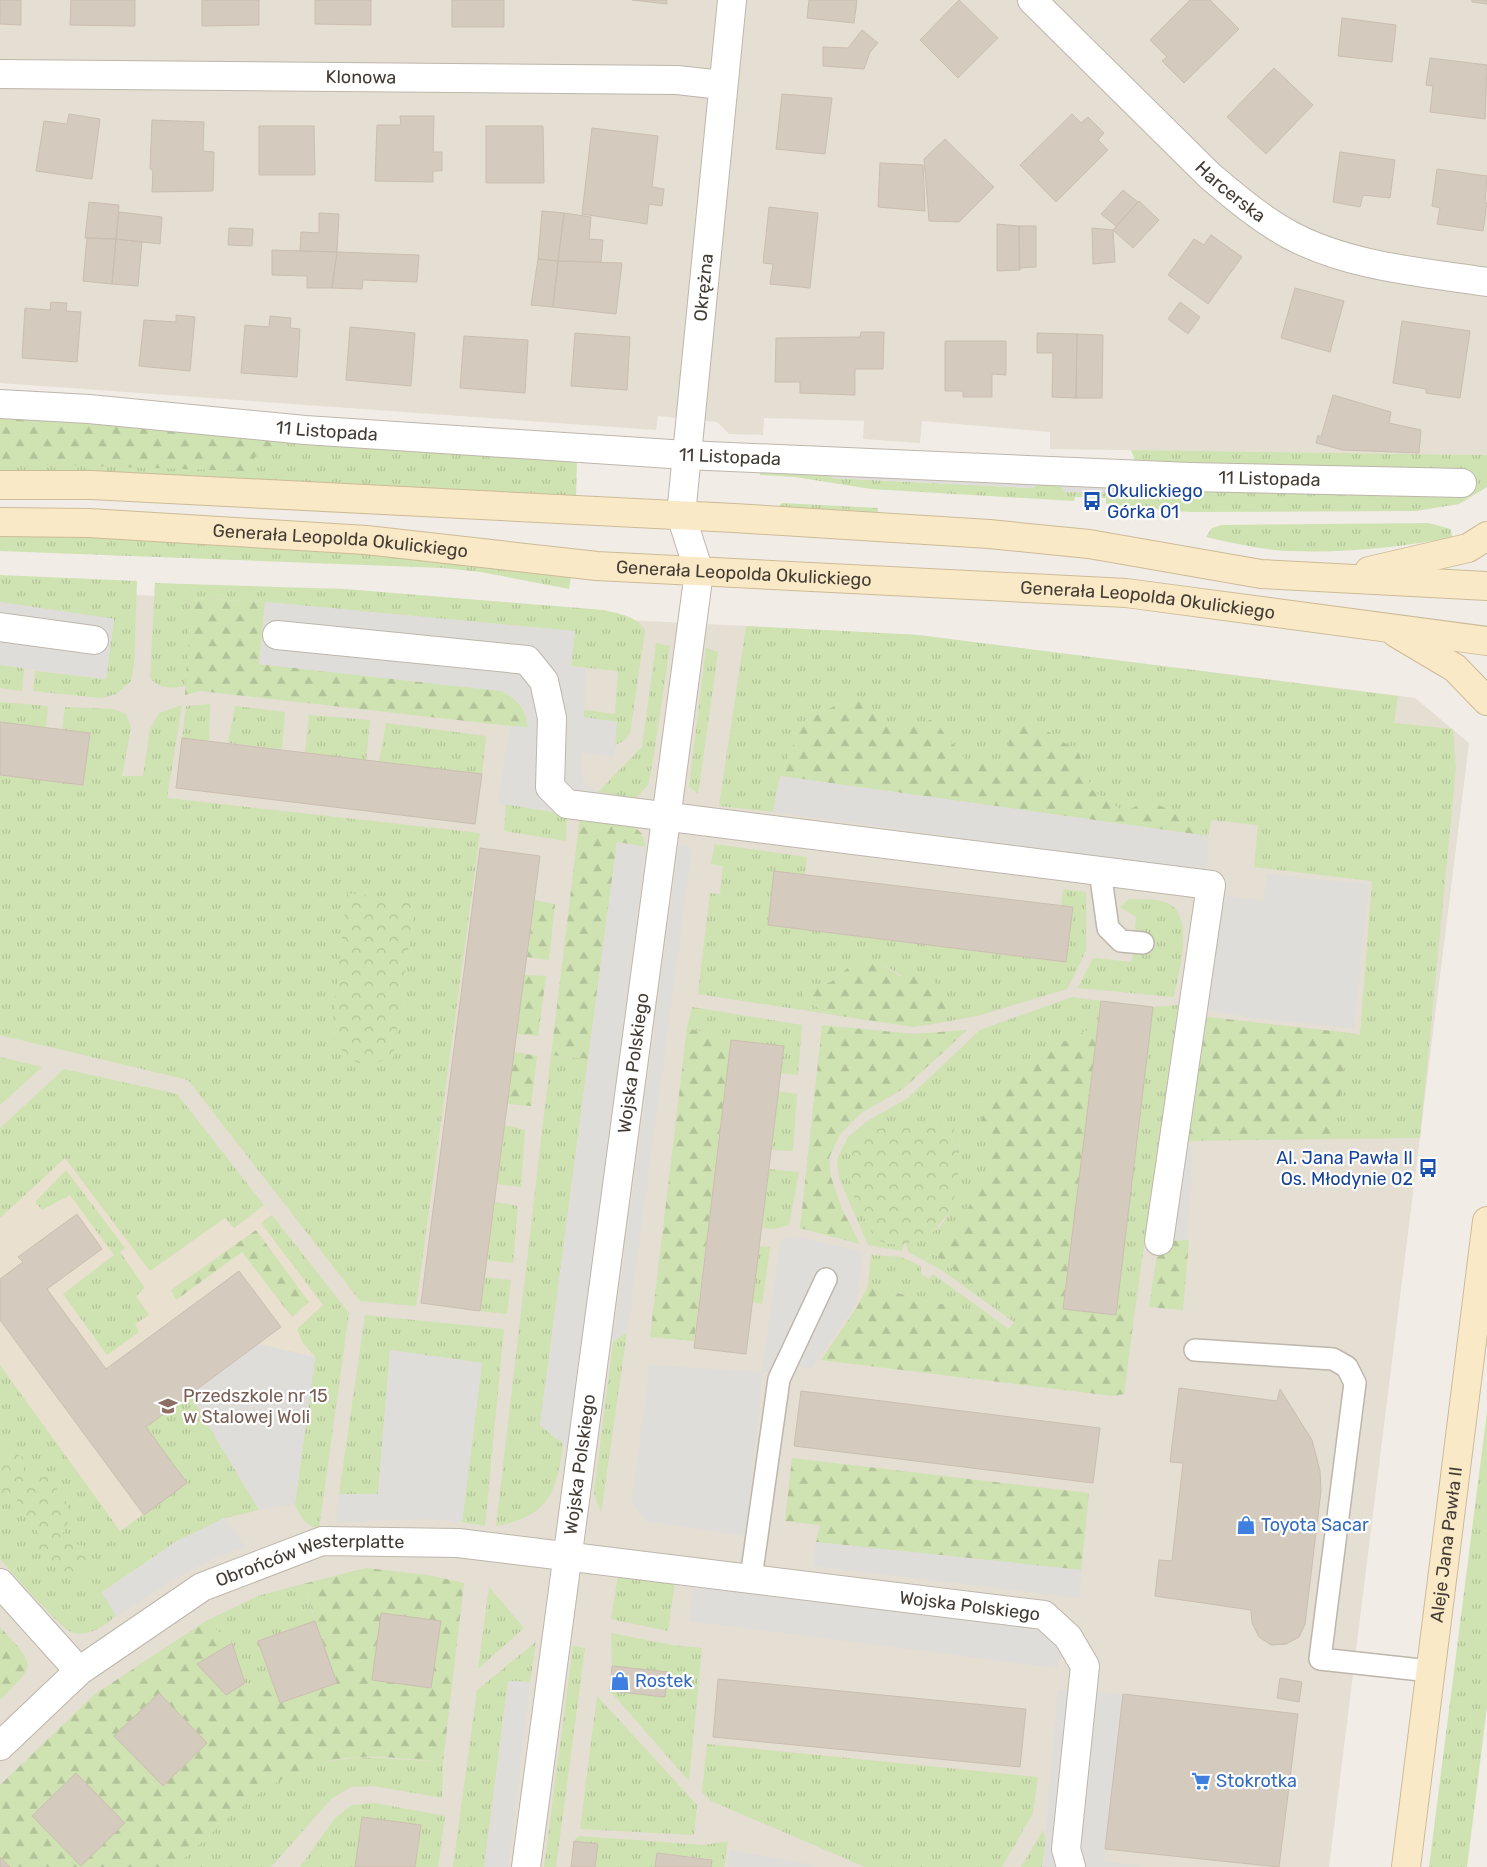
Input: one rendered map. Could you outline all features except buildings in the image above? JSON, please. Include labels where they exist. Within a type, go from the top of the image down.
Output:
[{"type":"street","name":"Okrężna","points":[[699,572],[681,515],[722,85],[732,0]]},
{"type":"street","name":"Harcerska","points":[[1032,0],[1210,176],[1241,203],[1264,219],[1292,236],[1350,258],[1487,282]]},
{"type":"street","name":"Klonowa","points":[[0,74],[677,80],[722,85]]},
{"type":"street","name":"11 Listopada","points":[[0,404],[88,409],[313,430],[686,455],[1190,478],[1462,483]]},
{"type":"street","name":"Generała Leopolda Okulickiego","points":[[0,485],[91,486],[681,515],[998,535],[1089,544],[1261,574],[1487,586]]},
{"type":"street","name":"Generała Leopolda Okulickiego","points":[[0,522],[89,523],[366,540],[511,557],[699,572],[1126,593],[1487,641]]},
{"type":"street","points":[[1338,579],[1468,548],[1487,536]]},
{"type":"street","name":"Wojska Polskiego","points":[[526,1867],[699,572]]},
{"type":"street","points":[[1384,626],[1455,668],[1487,701]]},
{"type":"street","points":[[0,627],[94,640]]},
{"type":"street","points":[[277,635],[527,660],[544,681],[552,718],[550,787],[567,804],[1211,885],[1159,1241]]},
{"type":"street","name":"Aleje Jana Pawła II","points":[[1406,1867],[1487,1221]]},
{"type":"street","name":"Obrońców Westerplatte","points":[[0,1746],[79,1671],[202,1587],[322,1541],[458,1543],[568,1555]]},
{"type":"street","name":"Wojska Polskiego","points":[[568,1555],[1044,1614],[1068,1637],[1085,1666],[1066,1849],[1071,1867]]},
{"type":"street","points":[[0,1583],[79,1671]]},
{"type":"lane","points":[[1100,871],[1108,928],[1121,941],[1143,943]]},
{"type":"lane","points":[[751,1578],[779,1379],[826,1279]]},
{"type":"lane","points":[[1195,1350],[1333,1359],[1347,1368],[1355,1383],[1320,1659],[1430,1671]]},
{"type":"shaded area","points":[[0,0],[1487,0],[1487,455],[1050,449],[1050,432],[922,421],[920,443],[863,439],[864,421],[764,418],[763,435],[729,434],[717,422],[658,416],[656,430],[0,383]]},
{"type":"shaded area","points":[[830,471],[1043,480],[1032,488],[831,478]]},
{"type":"shaded area","points":[[1057,480],[1175,484],[1166,495],[1065,492]]},
{"type":"shaded area","points":[[0,588],[918,635],[1415,698],[1469,743],[1329,1867],[0,1867]]},
{"type":"shaded area","points":[[0,602],[114,619],[106,679],[0,665]]},
{"type":"shaded area","points":[[266,602],[575,631],[571,666],[586,668],[584,717],[617,722],[614,757],[582,752],[581,770],[584,783],[598,792],[595,819],[498,803],[510,726],[528,727],[526,713],[515,698],[502,691],[259,664]]},
{"type":"shaded area","points":[[780,776],[1208,836],[1206,871],[773,812]]},
{"type":"shaded area","points":[[617,842],[646,847],[568,1448],[540,1425]]},
{"type":"shaded area","points":[[679,844],[692,848],[627,1332],[613,1342]]},
{"type":"shaded area","points":[[1267,874],[1368,884],[1354,1028],[1253,1018],[1201,1009],[1214,894],[1264,901]]},
{"type":"shaded area","name":"Przedszkole nr 15 w Stalowej Woli","points":[[64,1069],[177,1094],[349,1313],[231,1515],[0,1559],[0,1128]]},
{"type":"shaded area","points":[[1178,1145],[1193,1146],[1187,1240],[1164,1241]]},
{"type":"shaded area","points":[[793,1236],[863,1252],[856,1304],[812,1368],[789,1366],[788,1376],[762,1372],[781,1239]]},
{"type":"shaded area","points":[[259,1344],[315,1357],[295,1504],[259,1510],[190,1394]]},
{"type":"shaded area","points":[[390,1350],[482,1363],[462,1522],[428,1519],[337,1522],[339,1494],[378,1494]]},
{"type":"shaded area","points":[[650,1365],[762,1372],[746,1536],[646,1521],[632,1502]]},
{"type":"shaded area","points":[[225,1518],[245,1547],[216,1557],[181,1575],[116,1616],[102,1593],[177,1541]]},
{"type":"shaded area","points":[[816,1542],[1081,1570],[1080,1598],[813,1566]]},
{"type":"shaded area","points":[[693,1585],[1028,1620],[1061,1650],[1057,1668],[689,1621]]},
{"type":"shaded area","points":[[509,1681],[530,1682],[508,1867],[484,1867]]},
{"type":"shaded area","points":[[1058,1689],[1123,1694],[1104,1861],[1145,1867],[1043,1867]]},
{"type":"shaded area","points":[[730,1850],[807,1864],[817,1867],[728,1867]]},
{"type":"green space","points":[[0,413],[577,460],[576,499],[108,474],[0,471]]},
{"type":"green space","points":[[4,414],[283,438],[272,452],[255,457],[251,468],[243,471],[1,463],[0,422]]},
{"type":"green space","points":[[1131,450],[1487,455],[1487,487],[1459,504],[1416,511],[1189,512],[1106,504],[1106,498],[1075,497],[1074,501],[871,489],[795,477],[760,475],[760,469],[830,471],[831,478],[1032,488],[1043,480],[1137,466]]},
{"type":"green space","points":[[782,503],[878,508],[878,514],[778,507]]},
{"type":"green space","points":[[1428,523],[1451,529],[1452,537],[1392,547],[1289,551],[1248,546],[1206,537],[1212,528],[1222,525]]},
{"type":"green space","points":[[0,532],[383,552],[571,577],[569,589],[481,572],[443,568],[0,551]]},
{"type":"green space","points":[[0,575],[137,581],[134,665],[131,681],[116,694],[102,698],[33,691],[35,671],[106,679],[114,619],[0,602]]},
{"type":"green space","points":[[155,583],[345,589],[604,610],[622,614],[638,622],[645,631],[630,733],[625,740],[614,746],[617,722],[584,718],[584,710],[615,714],[618,671],[571,666],[575,631],[266,602],[191,598],[186,686],[171,688],[158,685],[150,678]]},
{"type":"green space","points":[[191,598],[265,602],[259,664],[502,691],[513,698],[523,710],[528,728],[200,691],[185,695]]},
{"type":"green space","points":[[746,626],[918,635],[1398,696],[1394,723],[1453,729],[1456,768],[1420,1138],[1333,1139],[1350,1033],[1360,1035],[1372,881],[1254,867],[1258,825],[1211,820],[1208,836],[1171,810],[1124,812],[1092,790],[1079,753],[1012,723],[1005,766],[964,758],[933,719],[896,732],[854,696],[803,722],[780,776],[773,812],[719,806]]},
{"type":"green space","points":[[656,643],[670,646],[648,785],[636,798],[598,792],[642,747]]},
{"type":"green space","points":[[706,648],[718,652],[698,794],[689,786]]},
{"type":"green space","points":[[0,665],[24,667],[22,691],[0,688]]},
{"type":"green space","points":[[854,696],[896,732],[933,719],[964,758],[1005,765],[1012,723],[1043,728],[1079,753],[1092,790],[1124,812],[1147,801],[1171,810],[1208,836],[780,776],[803,722]]},
{"type":"green space","points":[[0,702],[48,706],[46,728],[0,722]]},
{"type":"green space","points":[[210,704],[209,741],[182,738],[186,706]]},
{"type":"green space","points":[[182,705],[167,798],[480,833],[416,1306],[360,1301],[188,1080],[0,1035],[0,775],[83,785],[90,733],[62,730],[65,707],[113,709],[126,714],[131,728],[122,776],[143,776],[150,729],[159,713]]},
{"type":"green space","points":[[235,706],[285,712],[282,749],[228,743]]},
{"type":"green space","points":[[309,715],[370,720],[366,762],[305,752]]},
{"type":"green space","points":[[386,723],[486,736],[482,774],[379,761]]},
{"type":"green space","points":[[506,804],[567,814],[566,841],[504,831]]},
{"type":"green space","points":[[580,816],[631,823],[642,834],[646,847],[617,842],[588,1059],[551,1055]]},
{"type":"green space","points":[[715,844],[807,857],[805,875],[774,871],[768,925],[1066,962],[1073,907],[1061,906],[1063,889],[1086,892],[1086,951],[1067,989],[977,1016],[933,1024],[948,1006],[880,962],[850,966],[831,982],[803,989],[804,998],[828,1014],[698,994],[710,893],[720,894],[723,866],[711,864]]},
{"type":"green space","points":[[347,893],[415,902],[393,1058],[370,1063],[356,1062],[350,1058],[331,1035]]},
{"type":"green space","points":[[1129,899],[1164,901],[1176,910],[1181,920],[1183,946],[1174,997],[1078,988],[1093,958],[1132,962],[1136,917],[1120,907]]},
{"type":"green space","points":[[534,900],[555,904],[549,960],[527,957]]},
{"type":"green space","points":[[880,962],[899,976],[930,974],[948,1006],[933,1024],[913,1027],[828,1014],[804,998],[803,989],[831,982],[850,966]]},
{"type":"green space","points":[[524,975],[546,976],[538,1036],[517,1034]]},
{"type":"green space","points":[[1072,997],[1101,1001],[1098,1025],[1034,1056],[1021,1075],[995,1092],[981,1120],[991,1164],[976,1196],[944,1243],[933,1253],[1018,1320],[1015,1323],[940,1269],[908,1252],[906,1244],[932,1233],[941,1225],[948,1214],[956,1188],[960,1135],[887,1244],[904,1244],[902,1251],[868,1245],[839,1178],[837,1159],[848,1137],[866,1122],[908,1098],[980,1030]]},
{"type":"green space","points":[[1178,1005],[1134,1317],[1126,1312],[1116,1315],[1153,1007]]},
{"type":"green space","points":[[692,1007],[802,1025],[798,1075],[780,1073],[783,1046],[731,1040],[687,1028]]},
{"type":"green space","points":[[1200,1016],[1350,1033],[1333,1139],[1180,1141]]},
{"type":"green space","points":[[822,1025],[914,1034],[967,1030],[903,1089],[861,1113],[840,1134],[829,1158],[831,1177],[842,1209],[860,1244],[800,1228]]},
{"type":"green space","points":[[1098,1025],[1063,1309],[1116,1315],[1126,1311],[1134,1317],[1124,1394],[1113,1396],[821,1360],[857,1307],[868,1286],[991,1316],[1008,1329],[1017,1320],[933,1253],[944,1243],[976,1196],[991,1164],[981,1120],[995,1092],[1021,1075],[1034,1056]]},
{"type":"green space","points":[[687,1028],[731,1040],[694,1341],[650,1337]]},
{"type":"green space","points":[[514,1052],[537,1056],[531,1106],[507,1104]]},
{"type":"green space","points":[[551,1055],[588,1059],[540,1425],[563,1444],[557,1476],[547,1500],[539,1509],[528,1516],[514,1522],[496,1526]]},
{"type":"green space","points":[[0,1057],[42,1067],[0,1105]]},
{"type":"green space","points":[[64,1069],[177,1094],[264,1205],[234,1228],[225,1218],[150,1271],[65,1158],[0,1218],[0,1128]]},
{"type":"green space","points":[[778,1091],[797,1094],[793,1151],[771,1150]]},
{"type":"green space","points":[[928,1120],[947,1122],[960,1135],[957,1189],[949,1212],[932,1234],[906,1244],[887,1244],[875,1239],[855,1200],[848,1175],[853,1141],[867,1131]]},
{"type":"green space","points":[[505,1125],[525,1130],[521,1187],[497,1184]]},
{"type":"green space","points":[[769,1169],[799,1172],[789,1225],[774,1229],[762,1228]]},
{"type":"green space","points":[[66,1170],[125,1248],[120,1252],[145,1288],[136,1296],[149,1315],[135,1324],[139,1332],[107,1355],[63,1294],[114,1255],[70,1195],[42,1210],[35,1202]]},
{"type":"green space","points":[[495,1202],[518,1206],[513,1263],[487,1260]]},
{"type":"green space","points":[[272,1215],[349,1313],[319,1529],[304,1520],[295,1504],[315,1357],[303,1343],[297,1329],[323,1305],[261,1223]]},
{"type":"green space","points":[[256,1230],[309,1302],[292,1317],[242,1252],[176,1300],[171,1290]]},
{"type":"green space","points":[[1159,1241],[1189,1241],[1183,1310],[1149,1307]]},
{"type":"green space","points":[[759,1246],[770,1247],[762,1304],[752,1302]]},
{"type":"green space","points":[[871,1255],[901,1257],[921,1266],[921,1274],[929,1279],[933,1274],[991,1316],[868,1286]]},
{"type":"green space","points":[[485,1277],[511,1280],[507,1314],[480,1311]]},
{"type":"green space","points":[[365,1315],[504,1329],[485,1526],[462,1522],[482,1363],[390,1350],[378,1494],[339,1494]]},
{"type":"green space","points":[[627,1332],[601,1513],[594,1493],[613,1342]]},
{"type":"green space","points":[[0,1365],[120,1531],[187,1483],[146,1427],[190,1394],[259,1510],[225,1518],[177,1541],[102,1592],[116,1616],[92,1632],[74,1633],[48,1612],[0,1559]]},
{"type":"green space","points":[[1487,1412],[1487,1707],[1467,1867],[1429,1867]]},
{"type":"green space","points":[[9,1450],[24,1458],[24,1478],[48,1477],[67,1503],[68,1526],[58,1540],[88,1547],[93,1566],[77,1579],[65,1571],[47,1564],[42,1555],[7,1527],[0,1530],[0,1519],[39,1547],[41,1536],[21,1512],[14,1492],[0,1494],[0,1457]]},
{"type":"green space","points":[[792,1458],[1089,1493],[1081,1570],[816,1542],[820,1525],[785,1521]]},
{"type":"green space","points":[[366,1568],[428,1575],[464,1583],[443,1762],[359,1757],[331,1761],[305,1768],[258,1794],[236,1811],[175,1867],[0,1867],[0,1785],[95,1694],[206,1621],[232,1643],[245,1683],[264,1687],[280,1703],[337,1683],[303,1584]]},
{"type":"green space","points":[[619,1569],[676,1575],[668,1631],[611,1619]]},
{"type":"green space","points":[[303,1584],[315,1621],[258,1641],[280,1703],[264,1687],[245,1683],[232,1643],[206,1621],[258,1596]]},
{"type":"green space","points":[[489,1587],[524,1628],[478,1669]]},
{"type":"green space","points":[[0,1627],[26,1657],[27,1664],[26,1671],[21,1678],[0,1700]]},
{"type":"green space","points":[[611,1633],[672,1645],[702,1648],[689,1781],[610,1691],[665,1697],[668,1673],[612,1666]]},
{"type":"green space","points":[[536,1642],[530,1682],[508,1681],[484,1867],[453,1867],[477,1690]]},
{"type":"green space","points":[[573,1646],[585,1648],[556,1867],[544,1867]]},
{"type":"green space","points":[[597,1696],[697,1805],[694,1835],[580,1829]]},
{"type":"green space","points":[[707,1744],[1038,1777],[1033,1813],[1002,1867],[865,1867],[711,1801],[702,1792]]},
{"type":"green space","points":[[359,1757],[443,1762],[442,1798],[374,1786],[351,1787],[331,1799],[271,1867],[175,1867],[222,1823],[258,1793],[277,1781],[313,1764]]},
{"type":"green space","points":[[375,1803],[445,1816],[438,1867],[415,1867],[421,1825],[362,1817],[355,1867],[300,1867],[334,1819],[352,1805]]},
{"type":"green space","points":[[1043,1830],[1046,1839],[1042,1867],[1021,1867]]},
{"type":"green space","points":[[578,1836],[705,1845],[728,1841],[724,1867],[711,1867],[712,1859],[657,1853],[655,1867],[595,1867],[598,1845],[574,1841]]},
{"type":"place","name":"Okulickiego Górka 01","points":[[1092,501]]},
{"type":"place","name":"Al. Jana Pawła II Os. Młodynie 02","points":[[1428,1168]]},
{"type":"place","name":"Przedszkole nr 15 w Stalowej Woli","points":[[168,1406]]},
{"type":"place","name":"Toyota Sacar","points":[[1246,1525]]},
{"type":"place","name":"Rostek","points":[[620,1681]]},
{"type":"place","name":"Stokrotka","points":[[1201,1781]]}]
